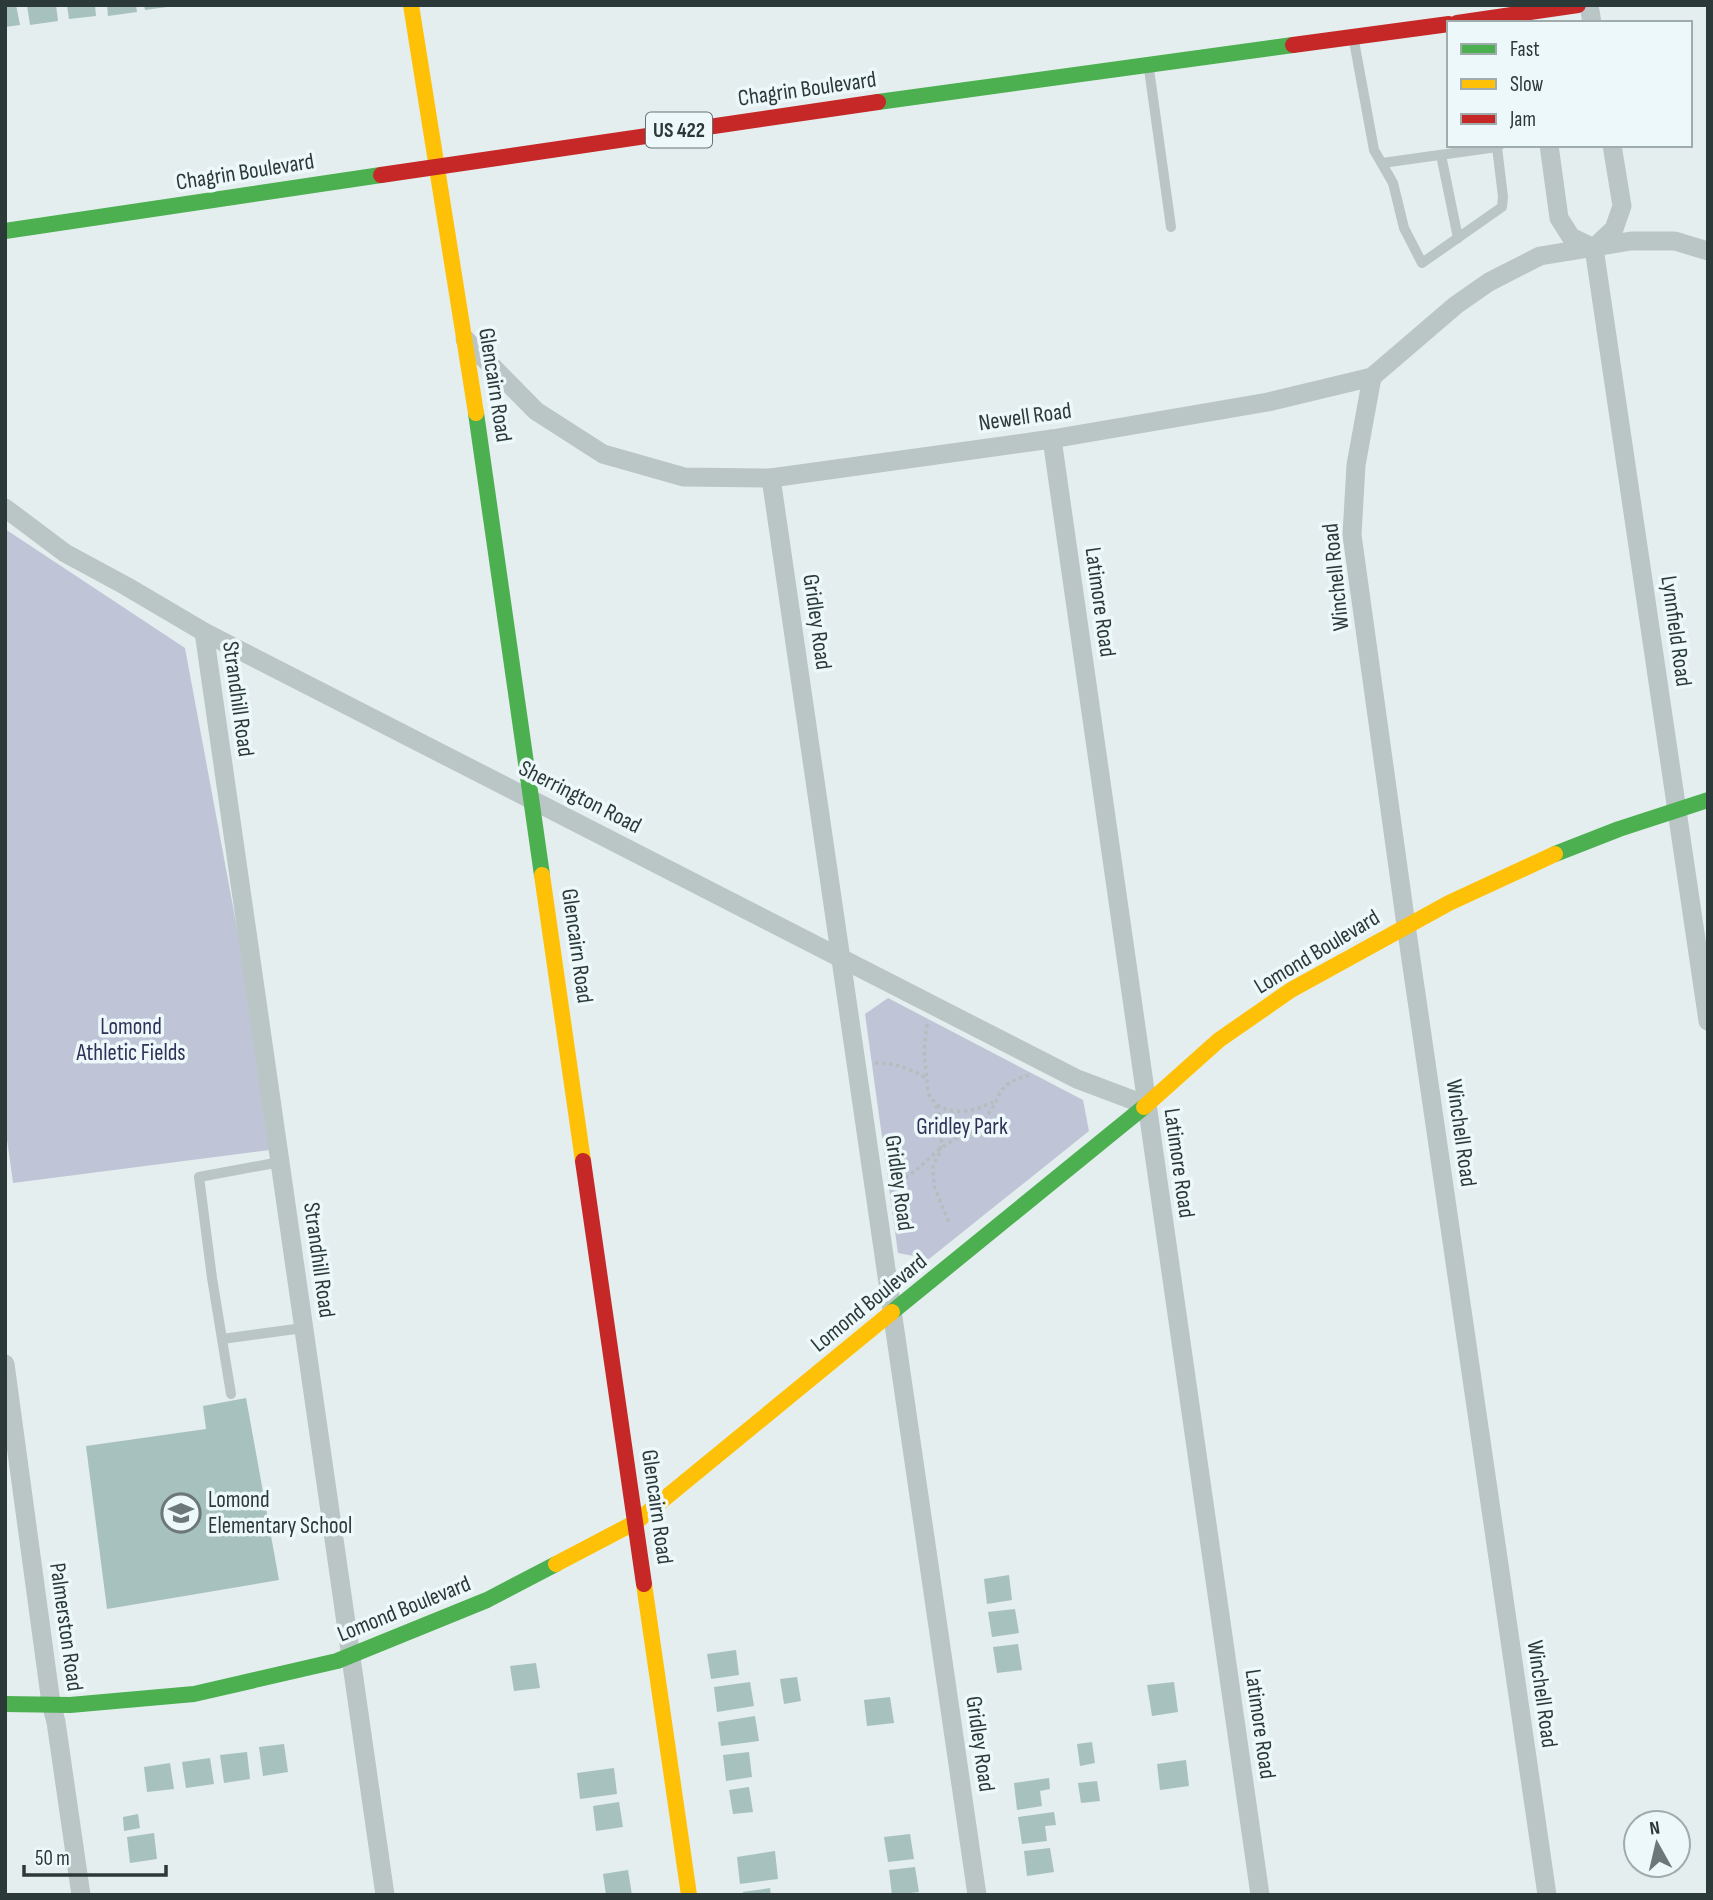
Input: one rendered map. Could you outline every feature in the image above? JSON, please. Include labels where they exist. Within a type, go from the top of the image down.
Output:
[{"type":"street","name":"Glencairn Road","points":[[411,5],[465,339],[533,800],[689,1895]]},
{"type":"street","points":[[1472,21],[1578,5]]},
{"type":"street","name":"Chagrin Boulevard","points":[[5,231],[435,166],[1447,24]]},
{"type":"street","points":[[1549,147],[1559,218],[1571,237],[1594,248],[1614,229],[1622,206],[1612,147]]},
{"type":"street","name":"Newell Road","points":[[465,339],[536,411],[603,454],[684,477],[771,478],[1052,439],[1268,402],[1372,377],[1456,304],[1489,282],[1540,256],[1631,242],[1675,241],[1708,251]]},
{"type":"street","name":"Lynnfield Road","points":[[1594,248],[1708,1021]]},
{"type":"street","name":"Winchell Road","points":[[1372,377],[1356,465],[1352,535],[1547,1895]]},
{"type":"street","name":"Latimore Road","points":[[1052,439],[1260,1895]]},
{"type":"street","name":"Gridley Road","points":[[771,478],[977,1895]]},
{"type":"street","name":"Sherrington Road","points":[[5,508],[65,553],[204,632],[1077,1079],[1146,1105]]},
{"type":"street","name":"Strandhill Road","points":[[204,632],[385,1895]]},
{"type":"street","name":"Lomond Boulevard","points":[[5,1704],[70,1705],[194,1694],[337,1661],[486,1600],[636,1522],[1146,1105],[1220,1040],[1299,984],[1406,925],[1521,867],[1677,808],[1708,800]]},
{"type":"street","name":"Palmerston Road","points":[[5,1364],[51,1703],[57,1722],[81,1895]]},
{"type":"lane","points":[[1353,37],[1374,150],[1393,183],[1404,228],[1423,263],[1502,207],[1498,147]]},
{"type":"lane","points":[[1149,65],[1171,227]]},
{"type":"lane","points":[[1382,163],[1492,147]]},
{"type":"lane","points":[[1441,155],[1458,238]]},
{"type":"lane","points":[[230,1394],[199,1177],[280,1162]]},
{"type":"lane","points":[[222,1339],[303,1328]]},
{"type":"path","points":[[927,1022],[924,1050],[928,1093],[943,1124],[941,1148],[933,1165],[934,1186],[948,1223]]},
{"type":"path","points":[[874,1063],[911,1069],[926,1078]]},
{"type":"path","points":[[892,1183],[908,1178],[941,1148],[971,1131],[986,1116],[1003,1086],[1029,1074]]},
{"type":"path","points":[[935,1104],[943,1108],[974,1111],[995,1101]]},
{"type":"green space","name":"Lomond Athletic Fields","points":[[5,529],[185,648],[278,1149],[13,1183],[5,1125]]},
{"type":"green space","name":"Gridley Park","points":[[888,998],[1083,1100],[1089,1131],[929,1259],[898,1253],[865,1014]]},
{"type":"building","points":[[5,5],[16,5],[20,25],[5,27]]},
{"type":"building","points":[[27,5],[56,5],[58,21],[30,25]]},
{"type":"building","points":[[67,5],[95,5],[96,16],[69,19]]},
{"type":"building","points":[[107,5],[136,5],[137,12],[108,16]]},
{"type":"building","points":[[144,5],[166,5],[167,7],[145,10]]},
{"type":"building","name":"Lomond Elementary School","points":[[246,1398],[279,1580],[107,1609],[86,1446],[206,1429],[203,1406]]},
{"type":"building","points":[[1009,1575],[1012,1600],[987,1604],[984,1579]]},
{"type":"building","points":[[1015,1609],[1019,1633],[992,1637],[988,1612]]},
{"type":"building","points":[[1018,1644],[1022,1670],[997,1673],[993,1647]]},
{"type":"building","points":[[736,1650],[739,1675],[711,1679],[707,1654]]},
{"type":"building","points":[[536,1663],[540,1688],[514,1691],[510,1666]]},
{"type":"building","points":[[797,1677],[801,1701],[784,1704],[780,1679]]},
{"type":"building","points":[[750,1682],[754,1706],[717,1712],[714,1687]]},
{"type":"building","points":[[1174,1682],[1178,1712],[1152,1716],[1147,1685]]},
{"type":"building","points":[[890,1697],[894,1723],[867,1726],[864,1700]]},
{"type":"building","points":[[755,1716],[759,1741],[721,1746],[718,1722]]},
{"type":"building","points":[[1092,1742],[1095,1763],[1080,1766],[1077,1744]]},
{"type":"building","points":[[284,1744],[288,1772],[263,1776],[259,1747]]},
{"type":"building","points":[[247,1752],[250,1779],[224,1783],[220,1755]]},
{"type":"building","points":[[749,1752],[752,1777],[726,1781],[723,1755]]},
{"type":"building","points":[[210,1758],[214,1784],[186,1788],[182,1762]]},
{"type":"building","points":[[1186,1760],[1189,1786],[1160,1790],[1157,1764]]},
{"type":"building","points":[[170,1763],[174,1789],[147,1792],[144,1767]]},
{"type":"building","points":[[614,1768],[617,1794],[580,1799],[577,1773]]},
{"type":"building","points":[[1049,1778],[1050,1789],[1040,1791],[1042,1806],[1017,1810],[1014,1783]]},
{"type":"building","points":[[1097,1781],[1100,1801],[1081,1803],[1078,1783]]},
{"type":"building","points":[[749,1787],[753,1812],[733,1814],[729,1790]]},
{"type":"building","points":[[619,1802],[623,1827],[596,1831],[593,1806]]},
{"type":"building","points":[[1054,1812],[1056,1825],[1045,1826],[1047,1841],[1022,1844],[1018,1817]]},
{"type":"building","points":[[138,1814],[140,1828],[124,1831],[123,1817]]},
{"type":"building","points":[[154,1833],[157,1859],[130,1863],[127,1837]]},
{"type":"building","points":[[910,1834],[914,1859],[888,1862],[884,1837]]},
{"type":"building","points":[[1050,1848],[1054,1872],[1027,1876],[1024,1851]]},
{"type":"building","points":[[775,1851],[778,1879],[740,1884],[737,1857]]},
{"type":"building","points":[[915,1867],[919,1892],[892,1895],[889,1870]]},
{"type":"building","points":[[628,1870],[632,1895],[606,1895],[603,1874]]},
{"type":"building","points":[[770,1888],[771,1895],[743,1895],[743,1892]]},
{"type":"traffic: fast","points":[[878,102],[1293,45]]},
{"type":"traffic: fast","points":[[5,231],[381,175]]},
{"type":"traffic: fast","points":[[476,413],[542,875]]},
{"type":"traffic: fast","points":[[1555,854],[1619,829],[1708,800]]},
{"type":"traffic: fast","points":[[892,1312],[1144,1107]]},
{"type":"traffic: fast","points":[[5,1704],[70,1705],[194,1694],[337,1661],[487,1600],[556,1564]]},
{"type":"traffic: slow","points":[[411,5],[476,413]]},
{"type":"traffic: slow","points":[[1144,1107],[1219,1040],[1291,990],[1449,903],[1555,854]]},
{"type":"traffic: slow","points":[[542,875],[583,1161]]},
{"type":"traffic: slow","points":[[556,1564],[636,1522],[892,1312]]},
{"type":"traffic: slow","points":[[644,1584],[689,1895]]},
{"type":"traffic: jam","points":[[1470,21],[1578,5]]},
{"type":"traffic: jam","points":[[1293,45],[1447,24]]},
{"type":"traffic: jam","points":[[381,175],[878,102]]},
{"type":"traffic: jam","points":[[583,1161],[644,1584]]},
{"type":"place","name":"Lomond Elementary School","points":[[181,1513]]}]
